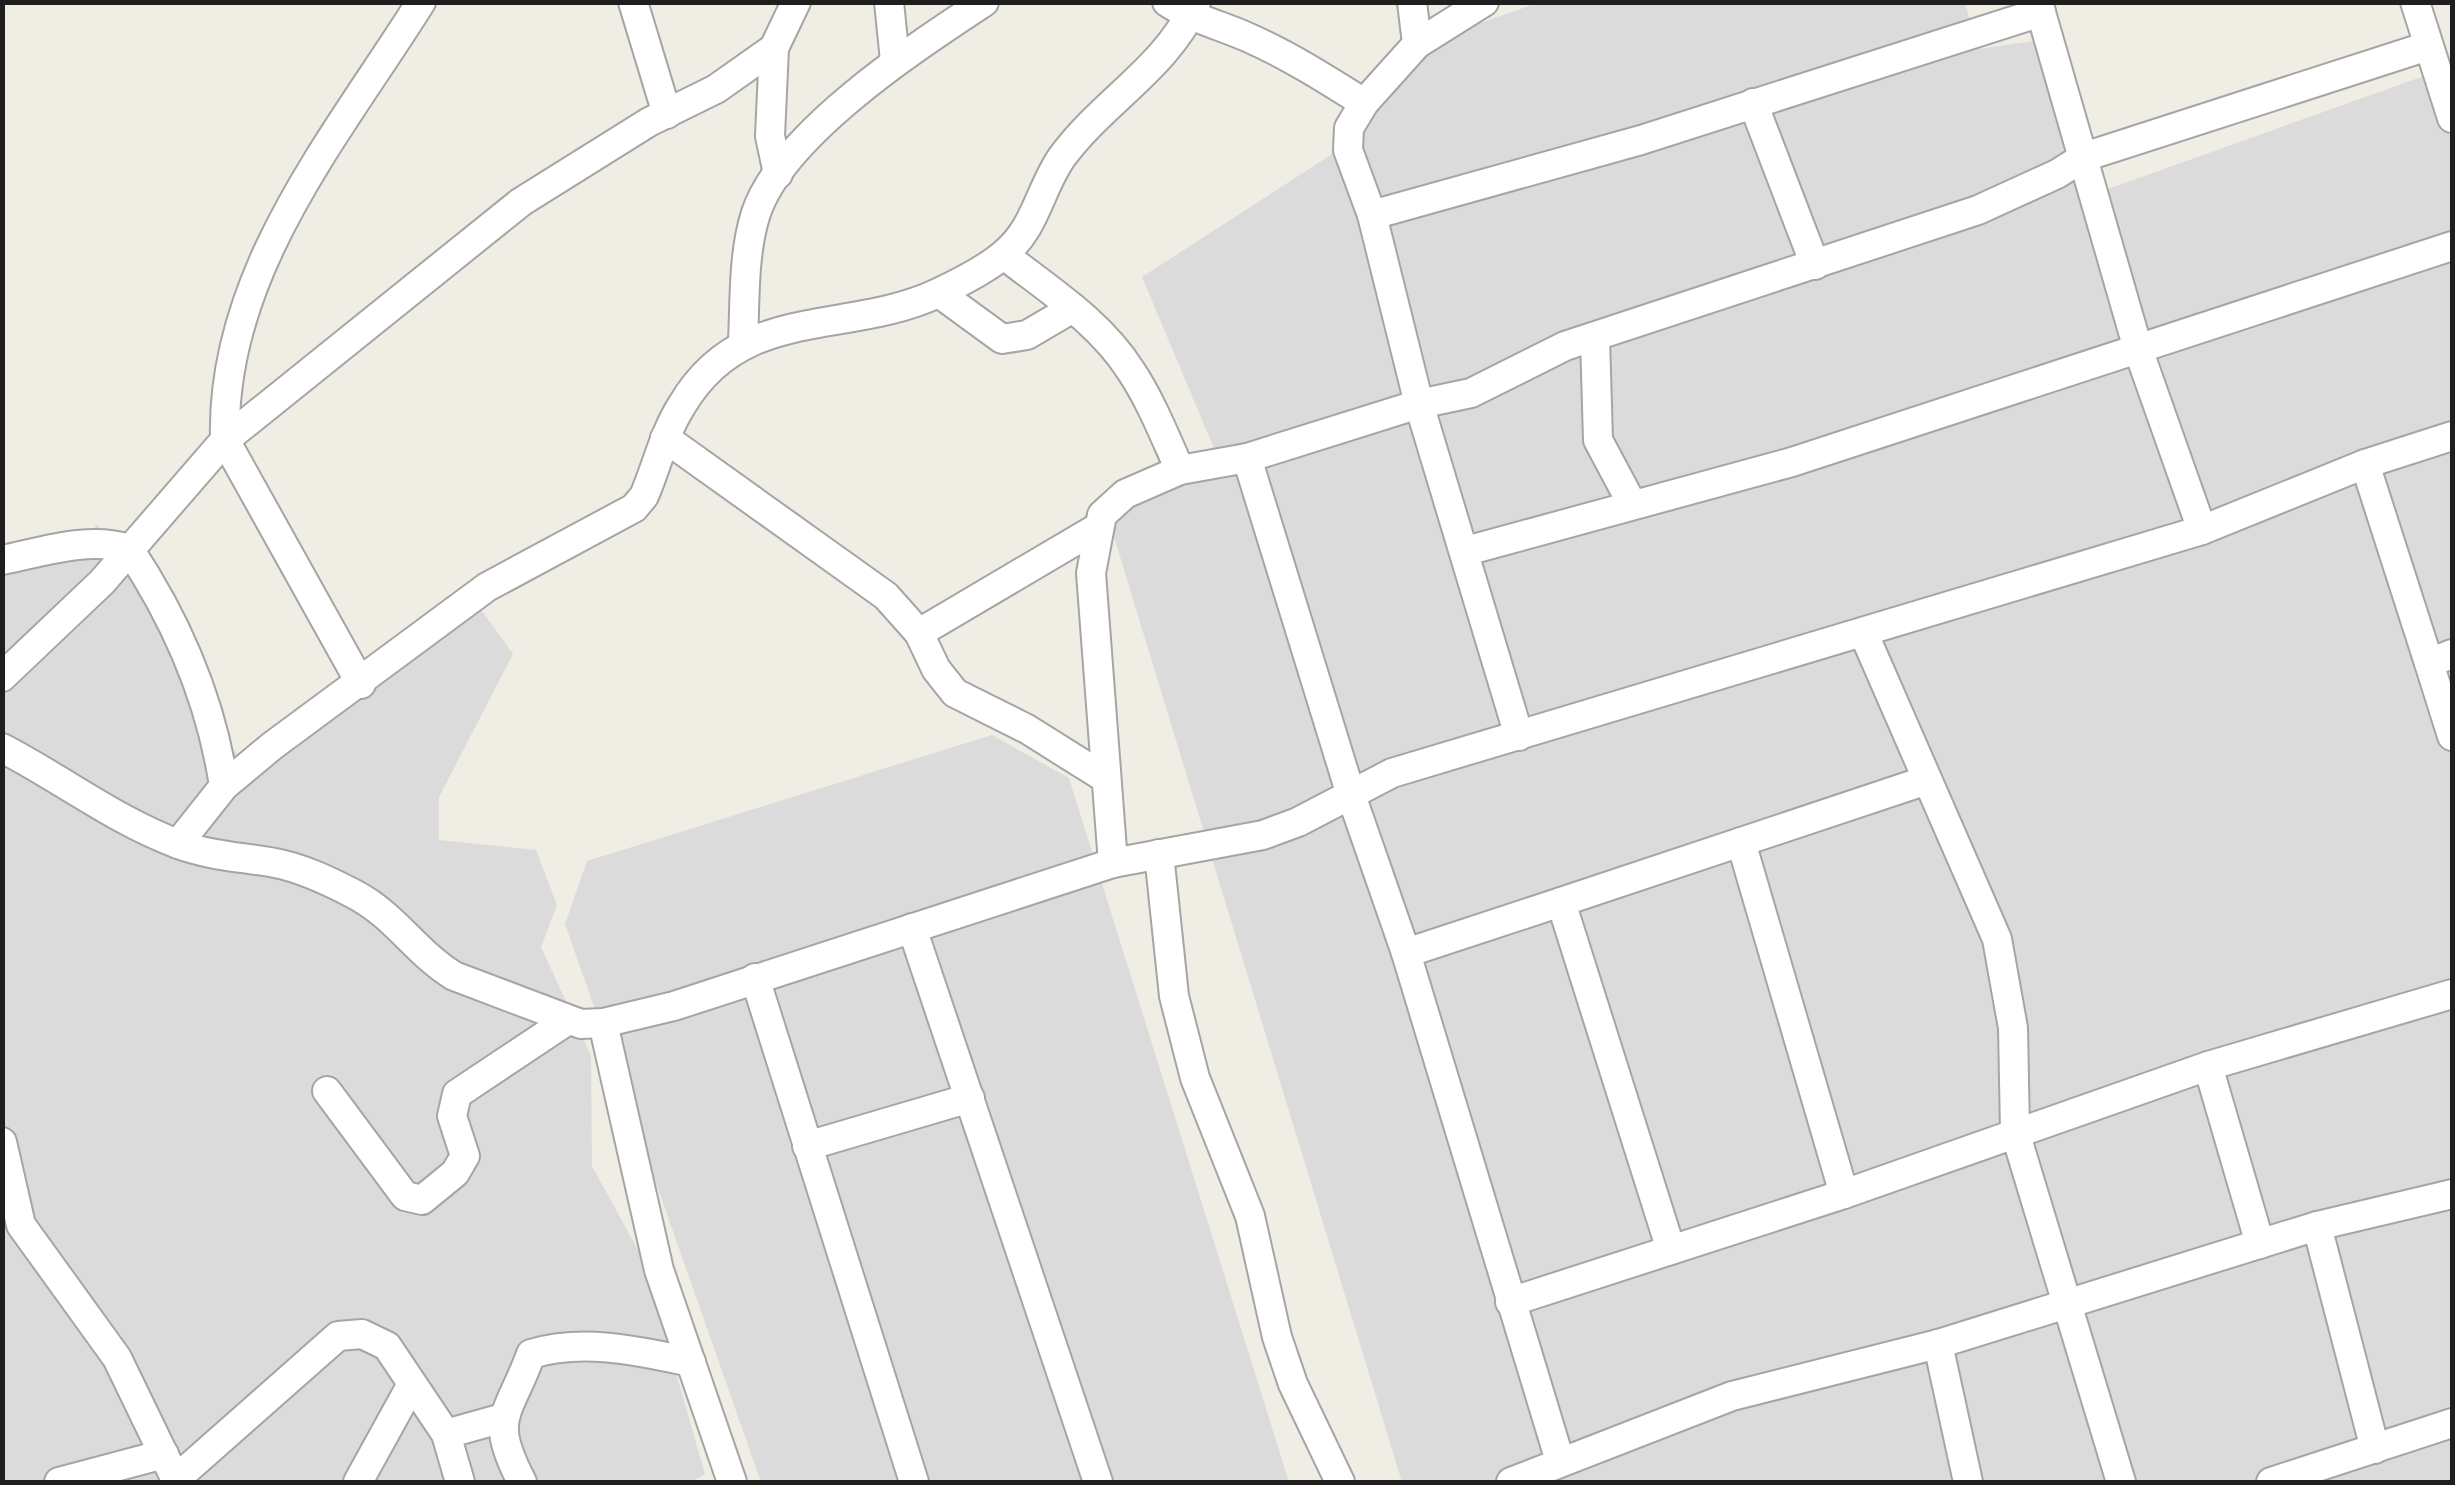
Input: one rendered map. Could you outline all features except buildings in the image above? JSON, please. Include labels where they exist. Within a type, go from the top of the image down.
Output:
[{"type":"street","points":[[361,684],[225,440],[228,369],[272,244],[308,175],[422,2]]},
{"type":"street","points":[[633,2],[667,114]]},
{"type":"street","points":[[778,174],[770,136],[774,48],[796,2]]},
{"type":"street","points":[[889,2],[896,60]]},
{"type":"street","points":[[742,342],[752,226],[764,195],[778,174],[813,134],[896,60],[984,2]]},
{"type":"street","points":[[1412,2],[1417,44]]},
{"type":"street","points":[[1484,2],[1417,44],[1364,103],[1347,136],[1372,215],[1418,404],[1466,550],[1519,736]]},
{"type":"street","points":[[2415,2],[2452,118]]},
{"type":"street","points":[[178,844],[224,786],[272,746],[361,684],[487,587],[634,508],[644,496],[665,438],[697,383],[742,342],[779,329],[884,312],[938,293],[1004,255],[1029,225],[1062,158],[1104,108],[1159,62],[1185,7],[1364,103]]},
{"type":"street","points":[[1372,215],[1753,103],[2040,7],[2138,348],[2202,530]]},
{"type":"street","points":[[1113,864],[1091,573],[1102,516],[1125,494],[1180,470],[1246,458],[1418,404],[1471,392],[1539,356],[1978,210],[2057,174],[2084,157],[2428,46]]},
{"type":"street","points":[[2,677],[78,608],[225,440],[520,202],[716,89],[774,48]]},
{"type":"street","points":[[1753,103],[1814,264]]},
{"type":"street","points":[[1466,550],[1632,502],[1792,462],[2452,246]]},
{"type":"street","points":[[1004,255],[1073,308],[1132,372],[1180,470]]},
{"type":"street","points":[[938,293],[1002,339],[1027,334],[1073,308]]},
{"type":"street","points":[[1594,338],[1598,440],[1632,502]]},
{"type":"street","points":[[2,748],[103,809],[178,844],[216,856],[280,864],[322,879],[381,910],[437,966],[454,976],[568,1020],[604,1024],[674,1006],[1113,864],[1263,835],[1392,773],[2202,530],[2365,464],[2452,436]]},
{"type":"street","points":[[665,438],[886,596],[919,633],[936,669],[955,693],[1027,729],[1106,778]]},
{"type":"street","points":[[1246,458],[1351,795],[1406,953],[1560,1461]]},
{"type":"street","points":[[2365,464],[2441,659],[2452,736]]},
{"type":"street","points":[[919,633],[1097,528]]},
{"type":"street","points":[[2,560],[84,545],[129,549]]},
{"type":"street","points":[[129,549],[180,636],[210,719],[224,786]]},
{"type":"street","points":[[1863,632],[2006,970],[2014,1028],[2015,1132],[2121,1482]]},
{"type":"street","points":[[1406,953],[1927,780]]},
{"type":"street","points":[[1742,842],[1844,1194]]},
{"type":"street","points":[[1159,854],[1174,996],[1195,1078],[1250,1216],[1277,1337],[1294,1384],[1340,1482]]},
{"type":"street","points":[[1561,902],[1671,1250]]},
{"type":"street","points":[[912,928],[1098,1482]]},
{"type":"street","points":[[755,978],[914,1482]]},
{"type":"street","points":[[1510,1302],[1844,1194],[2208,1066],[2452,994]]},
{"type":"street","points":[[327,1090],[406,1196],[422,1200],[455,1173],[465,1156],[452,1116],[458,1094],[568,1020]]},
{"type":"street","points":[[604,1024],[659,1270],[732,1482]]},
{"type":"street","points":[[2208,1066],[2260,1244]]},
{"type":"street","points":[[808,1146],[970,1098]]},
{"type":"street","points":[[2,1142],[9,1222],[30,1240],[117,1358],[172,1472]]},
{"type":"street","points":[[1511,1482],[1732,1396],[1938,1344],[2317,1226],[2452,1194]]},
{"type":"street","points":[[2317,1226],[2376,1448]]},
{"type":"street","points":[[59,1482],[172,1472],[338,1336],[362,1334],[386,1346],[446,1434],[460,1482]]},
{"type":"street","points":[[1938,1344],[1968,1482]]},
{"type":"street","points":[[522,1482],[503,1445],[503,1418],[531,1354],[557,1346],[631,1350],[691,1362]]},
{"type":"street","points":[[358,1482],[412,1384]]},
{"type":"street","points":[[446,1434],[503,1418]]},
{"type":"street","points":[[2272,1482],[2452,1423]]},
{"type":"shaded area","points":[[1537,3],[1965,3],[1978,49],[2034,41],[2080,199],[2452,66],[2452,1482],[1402,1482],[1111,527],[1143,498],[1224,472],[1142,277],[1329,156],[1449,34]]},
{"type":"shaded area","points":[[97,524],[237,755],[477,604],[513,654],[439,797],[439,840],[536,850],[557,905],[541,947],[591,1056],[592,1166],[644,1261],[705,1474],[691,1482],[3,1482],[3,568],[78,554]]},
{"type":"shaded area","points":[[992,735],[1069,778],[1289,1482],[761,1482],[565,924],[587,861]]}]
